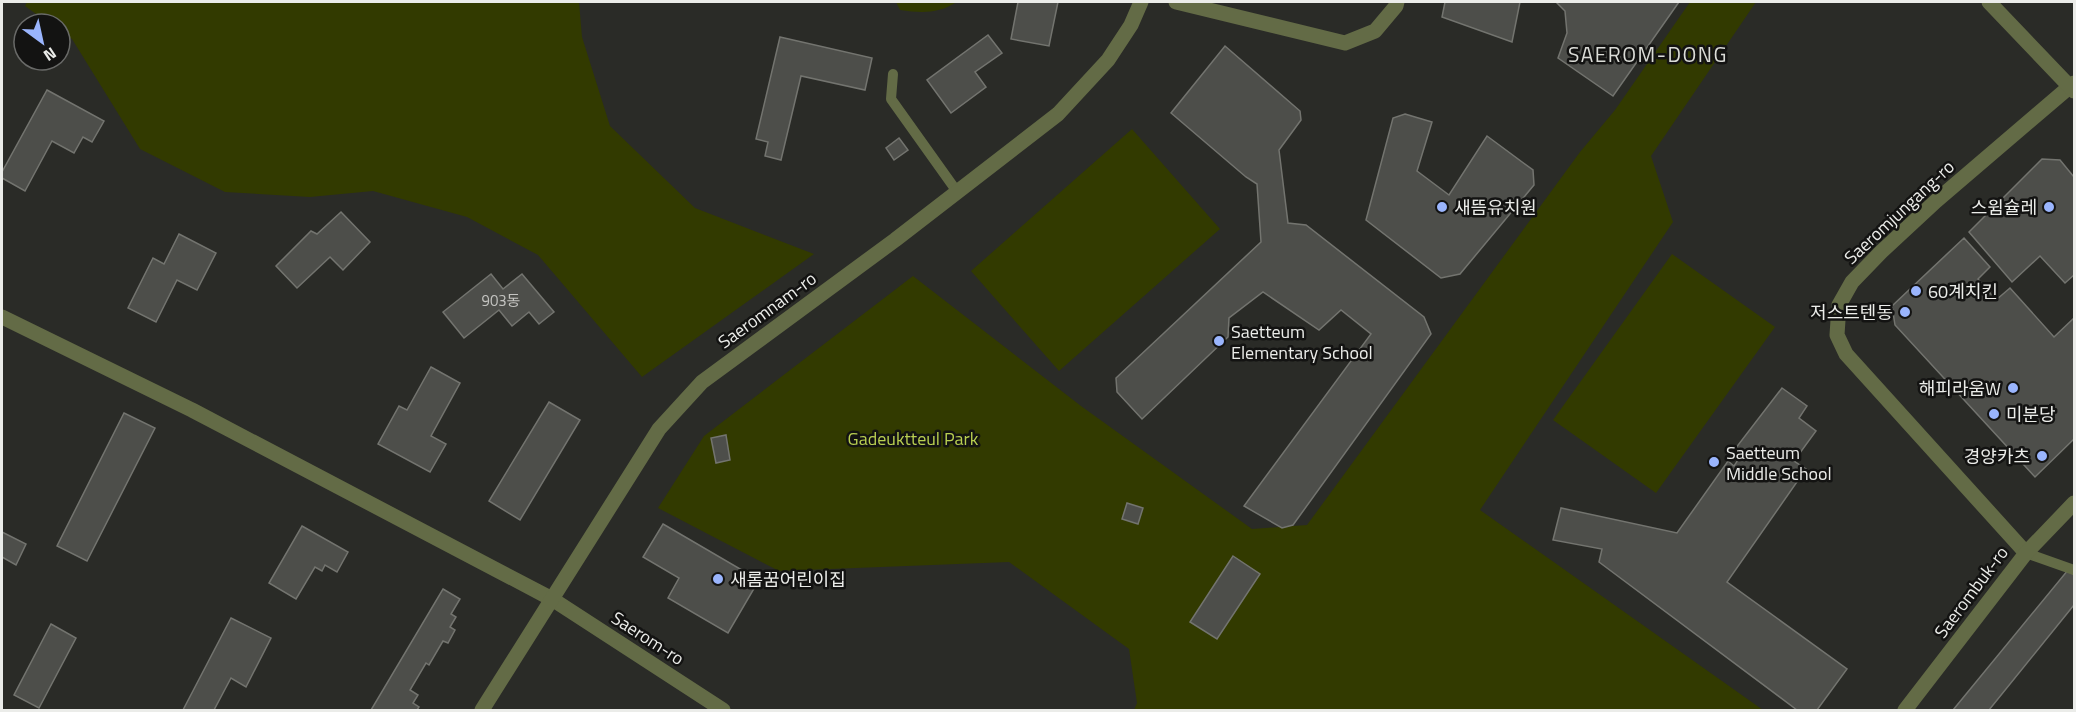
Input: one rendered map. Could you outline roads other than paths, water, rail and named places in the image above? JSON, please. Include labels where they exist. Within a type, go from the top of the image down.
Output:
[{"type":"street","name":"Saeromnam-ro","points":[[482,711],[659,429],[702,382],[958,193],[1058,114],[1108,60],[1131,25],[1141,2]]},
{"type":"street","points":[[1176,2],[1345,43],[1375,31],[1397,2]]},
{"type":"street","name":"Saeromjungang-ro","points":[[1989,2],[2073,87],[1936,201],[1852,282],[1839,305],[1837,335],[1846,354],[2026,553]]},
{"type":"street","name":"Saerom-ro","points":[[2,317],[192,410],[552,599],[723,711]]},
{"type":"street","name":"Saerombuk-ro","points":[[1905,711],[2026,553],[2074,504]]},
{"type":"lane","points":[[893,74],[891,99],[958,193]]},
{"type":"lane","points":[[2026,553],[2074,570]]},
{"type":"place","name":"새뜸유치원","points":[[1442,207]]},
{"type":"place","name":"스윔슐레","points":[[2049,207]]},
{"type":"place","name":"60계치킨","points":[[1916,291]]},
{"type":"place","name":"저스트텐동","points":[[1905,312]]},
{"type":"place","name":"Saetteum Elementary School","points":[[1219,341]]},
{"type":"place","name":"해피라움W","points":[[2013,388]]},
{"type":"place","name":"미분당","points":[[1994,414]]},
{"type":"place","name":"경양카츠","points":[[2042,456]]},
{"type":"place","name":"Saetteum Middle School","points":[[1714,462]]},
{"type":"place","name":"새롬꿈어린이집","points":[[718,579]]},
{"type":"district","name":"SAEROM-DONG","points":[[1648,54]]},
{"type":"park label","name":"Gadeuktteul Park","points":[[913,438]]}]
